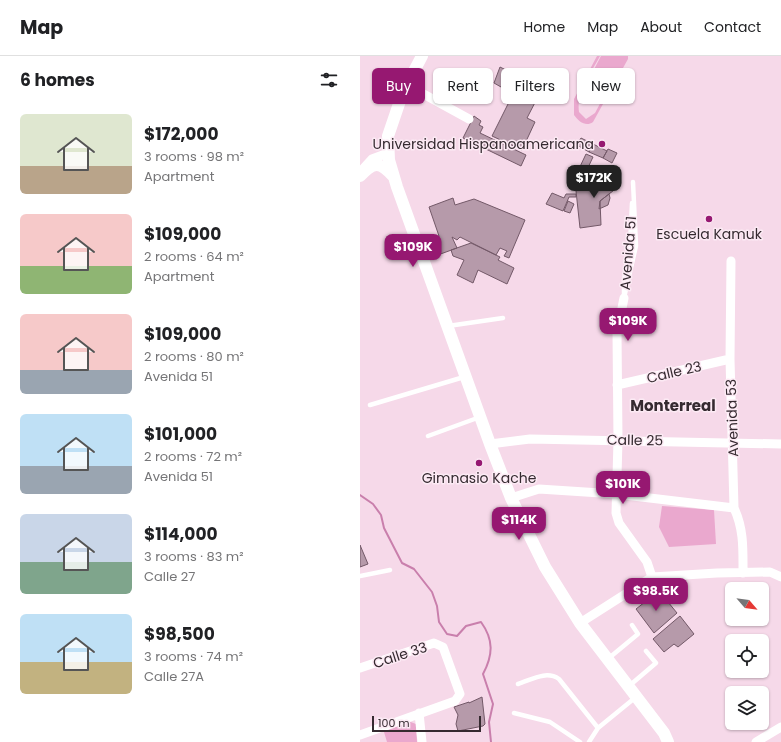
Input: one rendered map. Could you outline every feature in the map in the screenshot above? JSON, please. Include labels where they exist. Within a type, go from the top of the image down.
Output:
[{"type":"main road","points":[[416,68],[422,56]]},
{"type":"main road","points":[[400,104],[388,136],[388,153],[393,176],[446,326],[511,498],[545,567],[580,623],[664,733],[668,742]]},
{"type":"main road","points":[[360,175],[373,165],[377,164],[387,169],[393,176]]},
{"type":"street","points":[[425,95],[469,119]]},
{"type":"street","points":[[360,175],[372,159],[388,153]]},
{"type":"street","name":"Avenida 53","points":[[731,261],[730,359],[734,508],[739,519],[743,535],[743,573]]},
{"type":"street","name":"Avenida 51","points":[[624,298],[617,333],[618,440],[616,513],[619,523],[647,562],[652,577]]},
{"type":"street","name":"Calle 23","points":[[617,385],[730,359]]},
{"type":"street","name":"Calle 25","points":[[490,444],[530,439],[781,444]]},
{"type":"street","points":[[511,498],[539,489],[616,494],[734,508]]},
{"type":"street","points":[[580,623],[652,577],[770,572],[781,577]]},
{"type":"street","name":"Calle 33","points":[[360,668],[434,643],[443,647],[460,694],[459,698],[419,713]]},
{"type":"street","points":[[360,735],[419,713],[422,742]]},
{"type":"street","points":[[756,742],[781,726]]},
{"type":"lane","name":"Avenida 51","points":[[633,182],[636,246],[624,298],[623,287],[630,245],[633,182]]},
{"type":"lane","points":[[625,270],[631,271]]},
{"type":"lane","points":[[446,326],[503,318]]},
{"type":"lane","points":[[370,405],[465,377]]},
{"type":"lane","points":[[428,436],[480,417]]},
{"type":"lane","points":[[360,576],[390,570]]},
{"type":"lane","points":[[608,659],[638,634],[632,625]]},
{"type":"lane","points":[[628,687],[656,663],[646,651]]},
{"type":"lane","points":[[518,684],[548,674],[554,675],[559,679],[598,728]]},
{"type":"lane","points":[[589,742],[598,728],[636,697]]},
{"type":"lane","points":[[514,713],[550,722],[580,742]]},
{"type":"shaded area","points":[[597,56],[600,56],[593,68],[591,68]]},
{"type":"shaded area","points":[[601,56],[628,56],[623,68],[595,68]]},
{"type":"shaded area","points":[[577,93],[579,112],[586,119],[595,113],[600,104],[603,104],[593,122],[585,124],[578,120],[574,115],[574,99]]},
{"type":"shaded area","points":[[662,506],[714,510],[716,544],[669,547],[659,527]]},
{"type":"shaded area","points":[[408,721],[416,724],[417,742],[387,742],[384,732]]},
{"type":"building","points":[[500,67],[502,68],[501,87],[494,83]]},
{"type":"building","points":[[508,104],[534,104],[527,118],[535,122],[522,150],[492,136]]},
{"type":"building","points":[[474,116],[481,121],[479,125],[483,127],[480,133],[526,155],[521,166],[463,138]]},
{"type":"building","points":[[581,138],[593,144],[589,152],[577,145]]},
{"type":"building","points":[[593,144],[607,151],[603,158],[589,152]]},
{"type":"building","points":[[608,149],[617,153],[612,163],[603,158]]},
{"type":"building","points":[[586,154],[593,157],[584,176],[577,173]]},
{"type":"building","points":[[606,170],[618,187],[600,201],[601,225],[580,228],[576,191]]},
{"type":"building","points":[[552,193],[564,198],[566,194],[576,194],[576,197],[569,197],[563,211],[546,204]]},
{"type":"building","points":[[609,194],[610,198],[608,205],[599,209],[600,201]]},
{"type":"building","points":[[453,198],[455,205],[474,199],[525,220],[509,258],[504,256],[507,251],[500,248],[496,255],[460,237],[457,240],[452,237],[457,248],[435,256],[428,240],[439,236],[429,207]]},
{"type":"building","points":[[568,201],[574,204],[570,213],[564,211]]},
{"type":"building","points":[[471,243],[500,257],[498,260],[514,268],[507,284],[478,270],[473,283],[457,275],[464,260],[453,256],[451,250]]},
{"type":"building","points":[[360,545],[368,564],[360,567]]},
{"type":"building","points":[[659,591],[677,613],[654,633],[636,609]]},
{"type":"building","points":[[680,616],[694,634],[678,647],[674,644],[664,652],[653,639]]},
{"type":"building","points":[[482,697],[485,724],[483,726],[458,731],[456,724],[458,715],[454,707],[469,703]]},
{"type":"waterway","points":[[360,495],[373,504],[381,515],[384,528],[402,563],[414,569],[432,592],[437,606],[439,622],[447,634],[457,636],[466,626],[481,622],[485,629],[491,648],[489,660],[483,674],[493,704],[489,722],[491,742]]},
{"type":"place","name":"Universidad Hispanoamericana","points":[[602,144]]},
{"type":"place","name":"Escuela Kamuk","points":[[709,219]]},
{"type":"place","name":"Gimnasio Kache","points":[[479,463]]},
{"type":"district","name":"Monterreal","points":[[673,406]]}]
